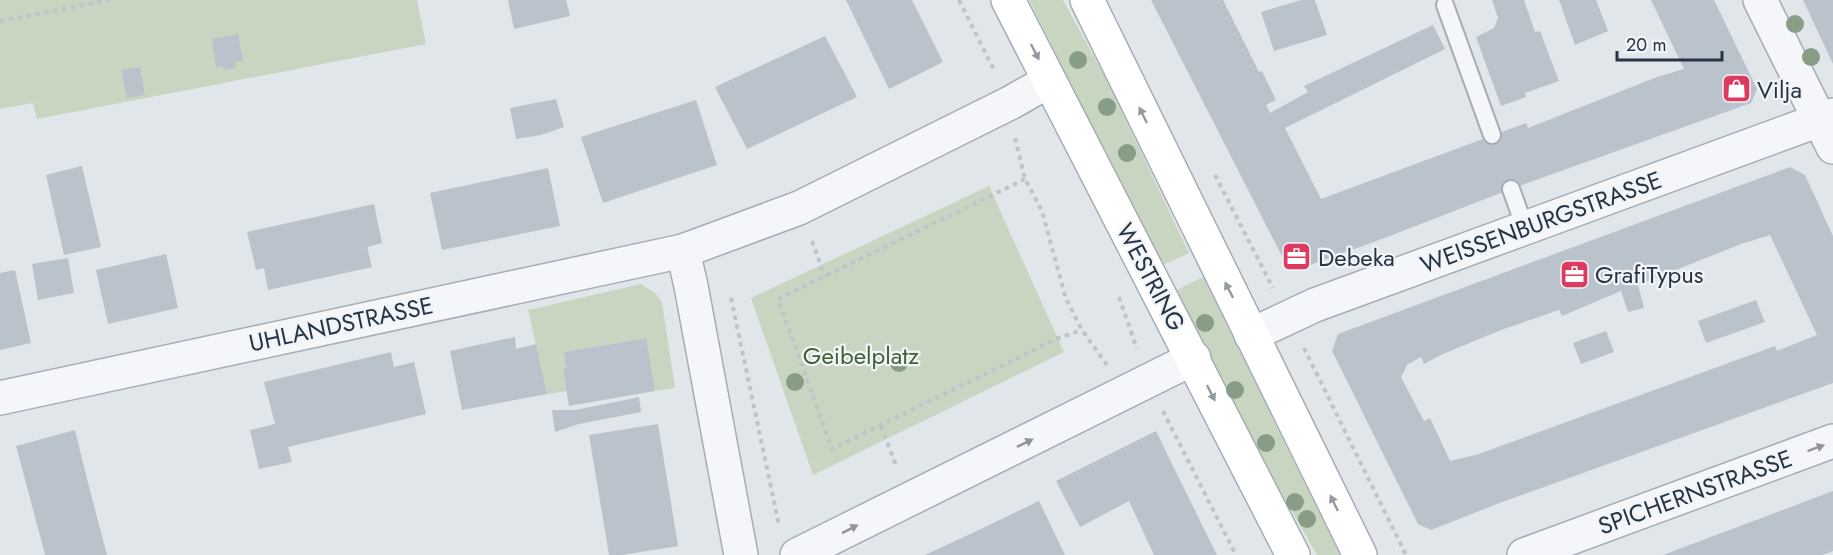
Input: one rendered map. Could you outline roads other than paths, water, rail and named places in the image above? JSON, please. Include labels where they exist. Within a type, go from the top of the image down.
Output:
[{"type":"main road","name":"WESTRING","points":[[1008,0],[1194,358],[1293,555]]},
{"type":"main road","points":[[1087,0],[1360,555]]},
{"type":"street","points":[[1760,0],[1829,127]]},
{"type":"street","points":[[741,555],[683,251],[799,208],[1010,103],[1049,81]]},
{"type":"street","name":"WEISSENBURGSTRASSE","points":[[1251,335],[1315,305],[1525,228],[1829,127]]},
{"type":"street","name":"UHLANDSTRASSE","points":[[0,398],[683,251]]},
{"type":"street","points":[[797,555],[1194,358]]},
{"type":"street","name":"SPICHERNSTRASSE","points":[[1524,555],[1833,441]]},
{"type":"lane","points":[[1445,5],[1492,135]]},
{"type":"lane","points":[[1511,189],[1525,228]]},
{"type":"place","name":"Vilja","points":[[1736,89]]},
{"type":"place","name":"Debeka","points":[[1297,257]]},
{"type":"place","name":"GrafiTypus","points":[[1574,274]]},
{"type":"park label","name":"Geibelplatz","points":[[861,355]]}]
